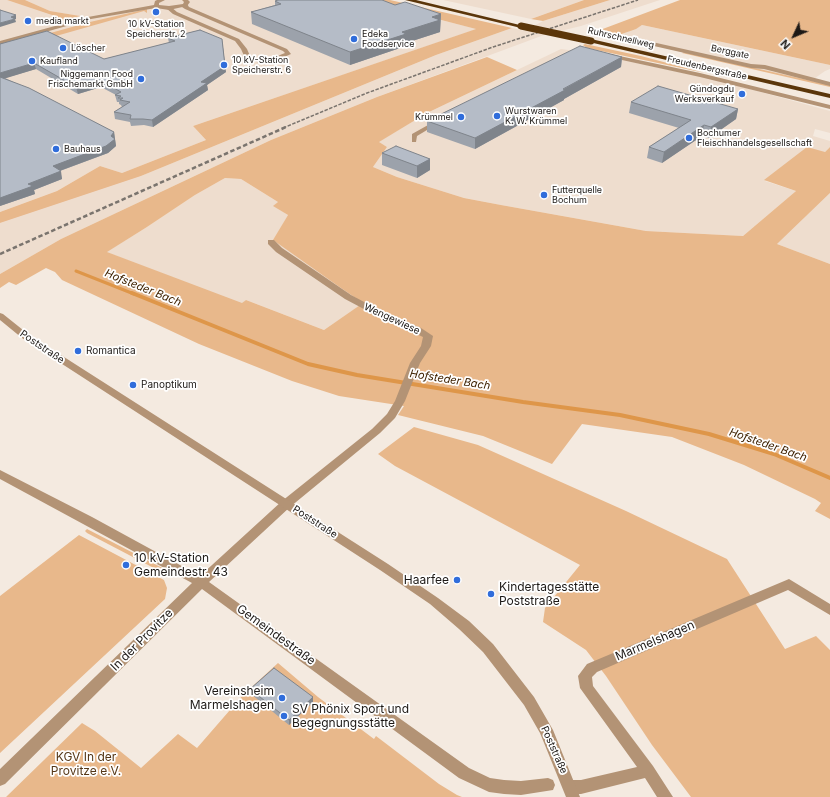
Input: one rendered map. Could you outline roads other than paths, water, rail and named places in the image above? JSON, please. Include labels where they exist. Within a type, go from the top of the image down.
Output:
[{"type":"highway","name":"Ruhrschnellweg","points":[[408,0],[521,26],[594,39],[627,49],[830,96]]},
{"type":"highway","name":"Ruhrschnellweg","points":[[426,0],[830,91]]},
{"type":"highway","points":[[627,49],[797,94],[802,97],[805,102]]},
{"type":"street","points":[[156,6],[157,2],[162,0]]},
{"type":"street","points":[[0,43],[90,18],[156,6],[169,8],[185,2],[185,7],[285,50],[288,54],[271,61],[251,59],[246,57],[244,49],[237,40],[173,12],[169,8]]},
{"type":"street","points":[[211,28],[226,24]]},
{"type":"street","name":"Berggate","points":[[626,38],[751,66],[765,67],[830,84]]},
{"type":"street","name":"Freudenbergstraße","points":[[602,54],[700,75],[830,107]]},
{"type":"street","points":[[414,141],[414,135],[448,116]]},
{"type":"street","name":"Wengewiese","points":[[271,242],[279,250],[348,297],[380,314],[418,330],[428,336],[426,346],[415,363],[402,395],[391,416],[376,431],[286,504]]},
{"type":"street","name":"Poststraße","points":[[0,316],[25,336],[428,597],[464,625],[488,648],[529,701],[546,730],[572,792],[581,786],[648,771]]},
{"type":"street","name":"Gemeindestraße","points":[[0,474],[201,582],[464,773],[489,785],[521,788],[548,785]]},
{"type":"street","name":"In der Provitze","points":[[0,779],[201,582],[286,504]]},
{"type":"street","name":"Marmelshagen","points":[[648,771],[587,688],[585,676],[592,668],[788,584],[830,610]]},
{"type":"street","points":[[648,771],[666,797]]},
{"type":"waterway","name":"Hofsteder Bach","points":[[76,271],[134,294]]},
{"type":"waterway","name":"Hofsteder Bach","points":[[132,293],[308,364],[357,375],[523,402],[620,415],[709,434],[774,454],[830,478]]},
{"type":"railway","points":[[283,128],[367,93],[493,47],[638,0]]},
{"type":"railway","points":[[0,254],[286,127]]},
{"type":"place","name":"10 kV-Station Speicherstr. 2","points":[[156,12]]},
{"type":"place","name":"media markt","points":[[28,21]]},
{"type":"place","name":"Edeka Foodservice","points":[[354,39]]},
{"type":"place","name":"Löscher","points":[[63,48]]},
{"type":"place","name":"Kaufland","points":[[32,61]]},
{"type":"place","name":"10 kV-Station Speicherstr. 6","points":[[224,65]]},
{"type":"place","name":"Niggemann Food Frischemarkt GmbH","points":[[141,79]]},
{"type":"place","name":"Gündogdu Werksverkauf","points":[[742,94]]},
{"type":"place","name":"Wurstwaren K. W. Krümmel","points":[[497,116]]},
{"type":"place","name":"Krümmel","points":[[461,117]]},
{"type":"place","name":"Bochumer Fleischhandelsgesellschaft","points":[[689,138]]},
{"type":"place","name":"Bauhaus","points":[[56,149]]},
{"type":"place","name":"Futterquelle Bochum","points":[[544,195]]},
{"type":"place","name":"Romantica","points":[[78,351]]},
{"type":"place","name":"Panoptikum","points":[[133,385]]},
{"type":"place","name":"10 kV-Station Gemeindestr. 43","points":[[126,565]]},
{"type":"place","name":"Haarfee","points":[[457,580]]},
{"type":"place","name":"Kindertagesstätte Poststraße","points":[[491,594]]},
{"type":"place","name":"Vereinsheim Marmelshagen","points":[[282,698]]},
{"type":"place","name":"SV Phönix Sport und Begegnungsstätte","points":[[284,716]]},
{"type":"park label","name":"KGV In der Provitze e.V.","points":[[86,764]]}]
